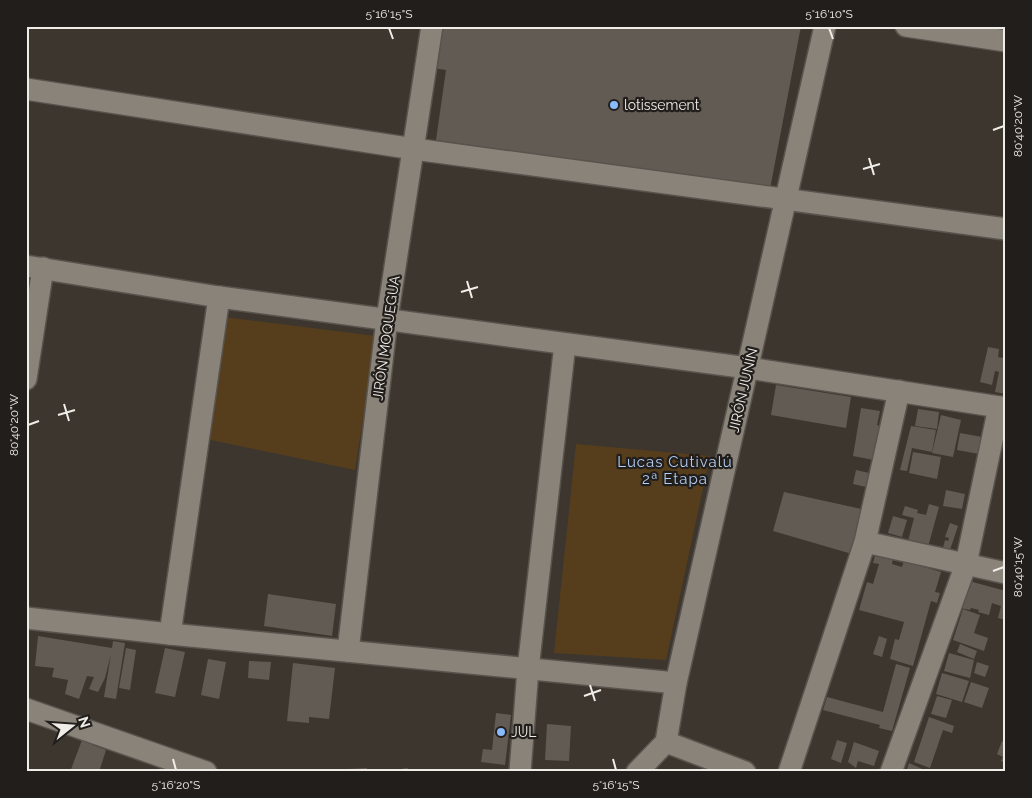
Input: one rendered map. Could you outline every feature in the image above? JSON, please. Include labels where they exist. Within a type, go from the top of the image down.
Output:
[{"type":"street","name":"JIRÓN MOQUEGUA","points":[[348,651],[387,319],[432,26]]},
{"type":"street","name":"JIRÓN JUNÍN","points":[[666,742],[676,683],[825,26]]},
{"type":"street","points":[[906,26],[1006,40]]},
{"type":"street","points":[[26,89],[414,149],[1006,229]]},
{"type":"street","points":[[26,379],[34,267],[219,297],[748,368],[1002,407],[966,564],[891,772]]},
{"type":"street","points":[[170,634],[219,297]]},
{"type":"street","points":[[520,772],[528,668],[565,344]]},
{"type":"street","points":[[789,772],[865,542],[899,391]]},
{"type":"street","points":[[865,542],[1006,573]]},
{"type":"street","points":[[26,618],[170,634],[676,683]]},
{"type":"street","points":[[26,709],[206,772]]},
{"type":"street","points":[[637,772],[666,742],[745,772]]},
{"type":"shaded area","points":[[223,317],[376,336],[355,470],[206,439]]},
{"type":"shaded area","points":[[576,444],[710,456],[666,660],[554,653]]},
{"type":"building","name":"lotissement","points":[[438,26],[801,26],[770,189],[436,140],[446,70],[432,68]]},
{"type":"building","points":[[988,347],[999,349],[998,357],[1003,358],[1006,349],[1006,394],[995,392],[999,372],[995,371],[992,385],[980,382]]},
{"type":"building","points":[[776,385],[851,397],[846,428],[771,415]]},
{"type":"building","points":[[861,408],[880,411],[877,425],[880,426],[874,460],[853,456]]},
{"type":"building","points":[[918,409],[939,412],[937,429],[915,426]]},
{"type":"building","points":[[941,415],[961,420],[953,457],[932,453]]},
{"type":"building","points":[[911,426],[936,430],[932,452],[912,448],[907,471],[900,470]]},
{"type":"building","points":[[960,433],[982,437],[979,454],[957,450]]},
{"type":"building","points":[[913,452],[941,457],[937,479],[909,473]]},
{"type":"building","points":[[856,470],[869,473],[866,487],[853,484]]},
{"type":"building","points":[[946,490],[965,494],[962,509],[943,506]]},
{"type":"building","points":[[784,492],[866,510],[852,554],[773,531]]},
{"type":"building","points":[[929,504],[939,507],[928,547],[908,541],[914,518],[902,515],[905,506],[918,510],[917,513],[926,515]]},
{"type":"building","points":[[893,516],[907,520],[902,537],[888,533]]},
{"type":"building","points":[[950,523],[958,526],[950,550],[943,548],[945,540],[948,541],[949,538],[945,537]]},
{"type":"building","points":[[876,552],[893,557],[892,564],[902,567],[904,561],[941,572],[935,592],[940,593],[937,603],[931,601],[913,666],[890,659],[895,639],[899,640],[904,622],[859,610],[867,582],[873,584],[879,564],[873,563]]},
{"type":"building","points":[[969,581],[1006,591],[1006,620],[998,618],[1001,606],[992,603],[989,615],[971,608],[970,610],[961,608]]},
{"type":"building","points":[[268,594],[336,604],[332,636],[264,626]]},
{"type":"building","points":[[963,609],[980,615],[974,633],[988,638],[984,651],[953,640]]},
{"type":"building","points":[[38,636],[112,648],[113,641],[125,643],[116,699],[104,697],[111,654],[105,678],[98,692],[89,689],[94,677],[87,676],[79,699],[65,694],[68,680],[52,677],[54,668],[35,666]]},
{"type":"building","points":[[879,636],[887,639],[882,657],[873,654]]},
{"type":"building","points":[[960,644],[977,651],[974,659],[957,652]]},
{"type":"building","points":[[126,648],[136,650],[130,690],[119,688]]},
{"type":"building","points":[[165,648],[185,652],[175,697],[155,693]]},
{"type":"building","points":[[949,653],[974,660],[970,678],[944,671]]},
{"type":"building","points":[[208,659],[226,662],[219,699],[201,695]]},
{"type":"building","points":[[249,661],[271,662],[269,680],[248,678]]},
{"type":"building","points":[[977,662],[989,666],[985,677],[974,673]]},
{"type":"building","points":[[293,663],[335,668],[329,719],[309,717],[309,723],[287,721]]},
{"type":"building","points":[[896,664],[910,668],[892,731],[879,728],[880,725],[823,710],[827,697],[883,712]]},
{"type":"building","points":[[942,673],[969,681],[962,702],[936,694]]},
{"type":"building","points":[[971,682],[989,688],[982,708],[964,702]]},
{"type":"building","points":[[937,696],[952,700],[946,718],[931,714]]},
{"type":"building","name":"JUL","points":[[496,713],[511,715],[505,765],[481,762],[483,749],[492,750]]},
{"type":"building","points":[[929,717],[954,726],[952,733],[943,730],[930,768],[914,762]]},
{"type":"building","points":[[547,724],[571,726],[569,761],[545,760]]},
{"type":"building","points":[[85,732],[97,736],[93,745],[106,750],[99,772],[70,772]]},
{"type":"building","points":[[837,740],[847,743],[841,763],[831,759]]},
{"type":"building","points":[[1002,741],[1006,743],[1006,763],[1001,761],[1003,757],[997,754]]},
{"type":"building","points":[[854,742],[879,751],[874,766],[858,761],[856,768],[848,762]]},
{"type":"building","points":[[909,763],[929,772],[906,772]]},
{"type":"building","points":[[367,768],[367,772],[347,772],[347,769]]},
{"type":"building","points":[[407,768],[412,772],[388,772],[388,771]]},
{"type":"place","name":"lotissement","points":[[614,105]]},
{"type":"place","name":"JUL","points":[[501,732]]},
{"type":"district","name":"Lucas Cutivalú 2ª Etapa","points":[[675,470]]}]
